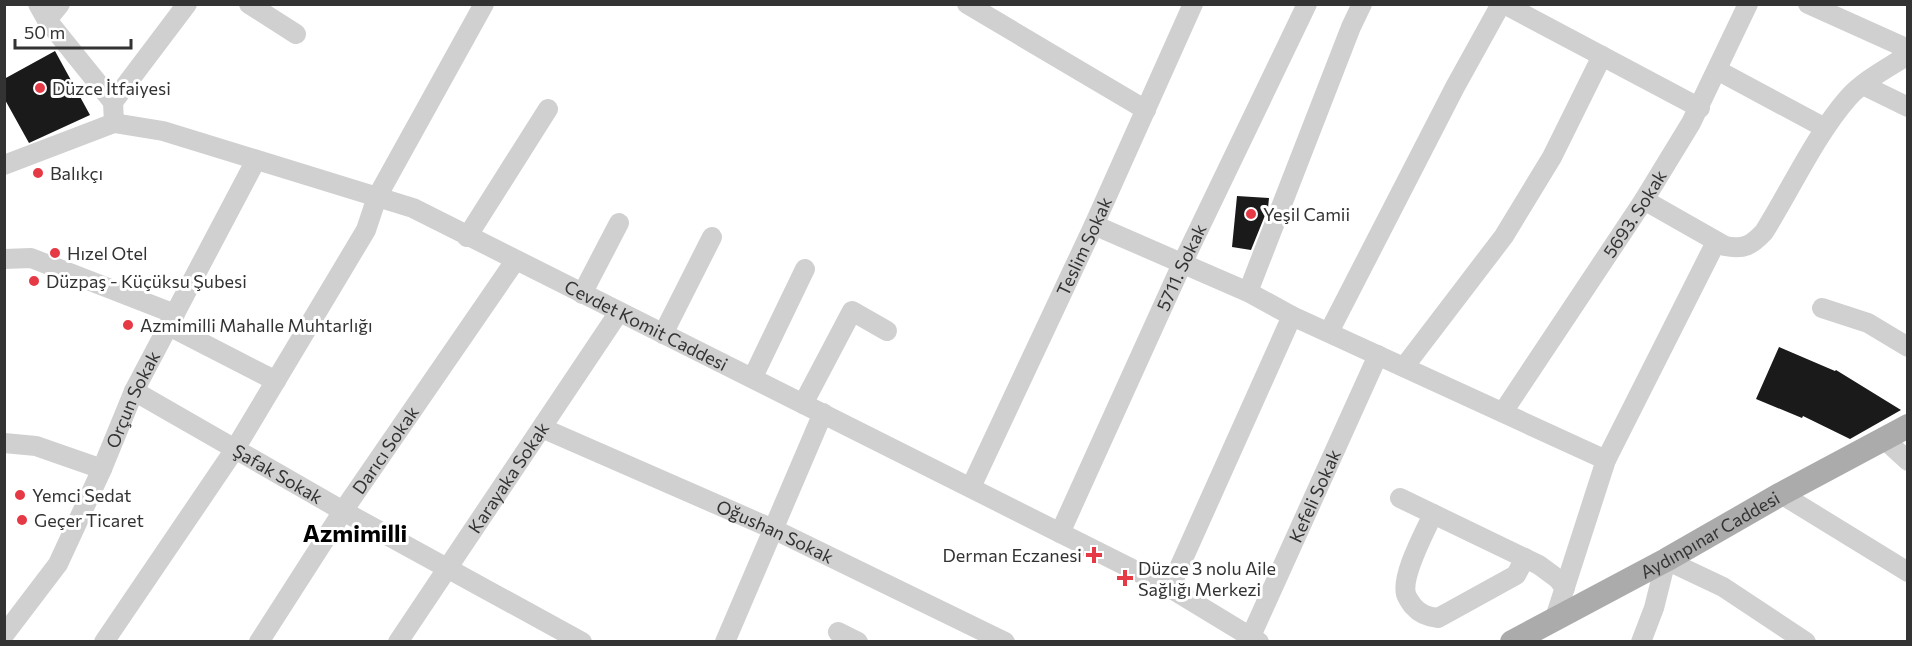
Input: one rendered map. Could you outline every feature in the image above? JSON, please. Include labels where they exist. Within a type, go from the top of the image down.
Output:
[{"type":"main road","name":"Aydınpınar Caddesi","points":[[1512,642],[1908,426]]},
{"type":"street","points":[[4,165],[114,123],[113,102],[42,12],[60,4]]},
{"type":"street","points":[[113,102],[188,4]]},
{"type":"street","points":[[249,4],[296,34]]},
{"type":"street","points":[[104,642],[235,449],[366,230],[377,197],[484,4]]},
{"type":"street","points":[[967,4],[1146,110]]},
{"type":"street","name":"Teslim Sokak","points":[[971,487],[1094,225],[1193,4]]},
{"type":"street","name":"5711. Sokak","points":[[1060,533],[1182,264],[1307,4]]},
{"type":"street","points":[[1248,292],[1362,4]]},
{"type":"street","points":[[1329,332],[1455,87],[1502,4],[1700,108]]},
{"type":"street","name":"5693. Sokak","points":[[1503,412],[1644,200],[1700,108],[1748,4]]},
{"type":"street","points":[[1808,4],[1908,49]]},
{"type":"street","points":[[1644,200],[1716,242],[1736,249],[1753,244],[1764,232],[1825,129],[1848,98],[1863,84],[1908,55]]},
{"type":"street","points":[[1404,367],[1504,236],[1552,157],[1602,56]]},
{"type":"street","points":[[1718,70],[1825,129]]},
{"type":"street","points":[[1863,84],[1908,107]]},
{"type":"street","points":[[467,237],[548,109]]},
{"type":"street","name":"Cevdet Komit Caddesi","points":[[114,123],[163,131],[413,208],[514,261],[753,377],[802,404],[1170,588],[1255,639]]},
{"type":"street","name":"Orçun Sokak","points":[[4,635],[58,564],[102,469],[134,391],[256,160]]},
{"type":"street","points":[[582,294],[619,223]]},
{"type":"street","points":[[1094,225],[1248,292],[1292,316],[1606,460]]},
{"type":"street","points":[[663,334],[712,237]]},
{"type":"street","points":[[1555,618],[1606,460],[1716,242]]},
{"type":"street","points":[[4,259],[31,258],[172,320],[276,381]]},
{"type":"street","name":"Darıcı Sokak","points":[[259,642],[343,511],[514,261]]},
{"type":"street","points":[[753,377],[805,270]]},
{"type":"street","points":[[1822,308],[1868,323],[1908,347]]},
{"type":"street","points":[[802,404],[852,311],[887,331]]},
{"type":"street","name":"Karayaka Sokak","points":[[398,642],[619,312]]},
{"type":"street","points":[[1170,588],[1292,316]]},
{"type":"street","name":"Kefeli Sokak","points":[[1255,639],[1378,355]]},
{"type":"street","name":"Şafak Sokak","points":[[134,391],[343,511],[582,642]]},
{"type":"street","points":[[725,642],[823,413]]},
{"type":"street","name":"Oğushan Sokak","points":[[542,428],[773,529],[1005,642]]},
{"type":"street","points":[[1884,439],[1908,461]]},
{"type":"street","points":[[4,443],[36,446],[102,469]]},
{"type":"street","points":[[1781,494],[1908,572]]},
{"type":"street","points":[[1400,498],[1539,565],[1558,579],[1564,588]]},
{"type":"street","points":[[1433,514],[1409,569],[1406,582],[1406,595],[1415,608],[1426,616],[1438,618],[1516,575],[1525,558]]},
{"type":"street","points":[[1641,642],[1654,608],[1665,560],[1723,587],[1806,642]]},
{"type":"street","points":[[838,632],[858,642]]},
{"type":"building","name":"Düzce İtfaiyesi","points":[[55,51],[90,115],[29,143],[4,98],[4,79]]},
{"type":"building","name":"Yeşil Camii","points":[[1237,196],[1269,198],[1268,208],[1251,250],[1232,247]]},
{"type":"building","points":[[1779,347],[1836,370],[1901,410],[1850,439],[1803,416],[1802,418],[1756,399]]},
{"type":"place","name":"Düzce İtfaiyesi","points":[[40,88]]},
{"type":"place","name":"Balıkçı","points":[[38,173]]},
{"type":"place","name":"Yeşil Camii","points":[[1251,214]]},
{"type":"place","name":"Hızel Otel","points":[[55,253]]},
{"type":"place","name":"Düzpaş - Küçüksu Şubesi","points":[[34,281]]},
{"type":"place","name":"Azmimilli Mahalle Muhtarlığı","points":[[128,325]]},
{"type":"place","name":"Yemci Sedat","points":[[20,495]]},
{"type":"place","name":"Geçer Ticaret","points":[[22,520]]},
{"type":"place","name":"Derman Eczanesi","points":[[1094,555]]},
{"type":"place","name":"Düzce 3 nolu Aile Sağlığı Merkezi","points":[[1125,578]]},
{"type":"district","name":"Azmimilli","points":[[355,532]]}]
